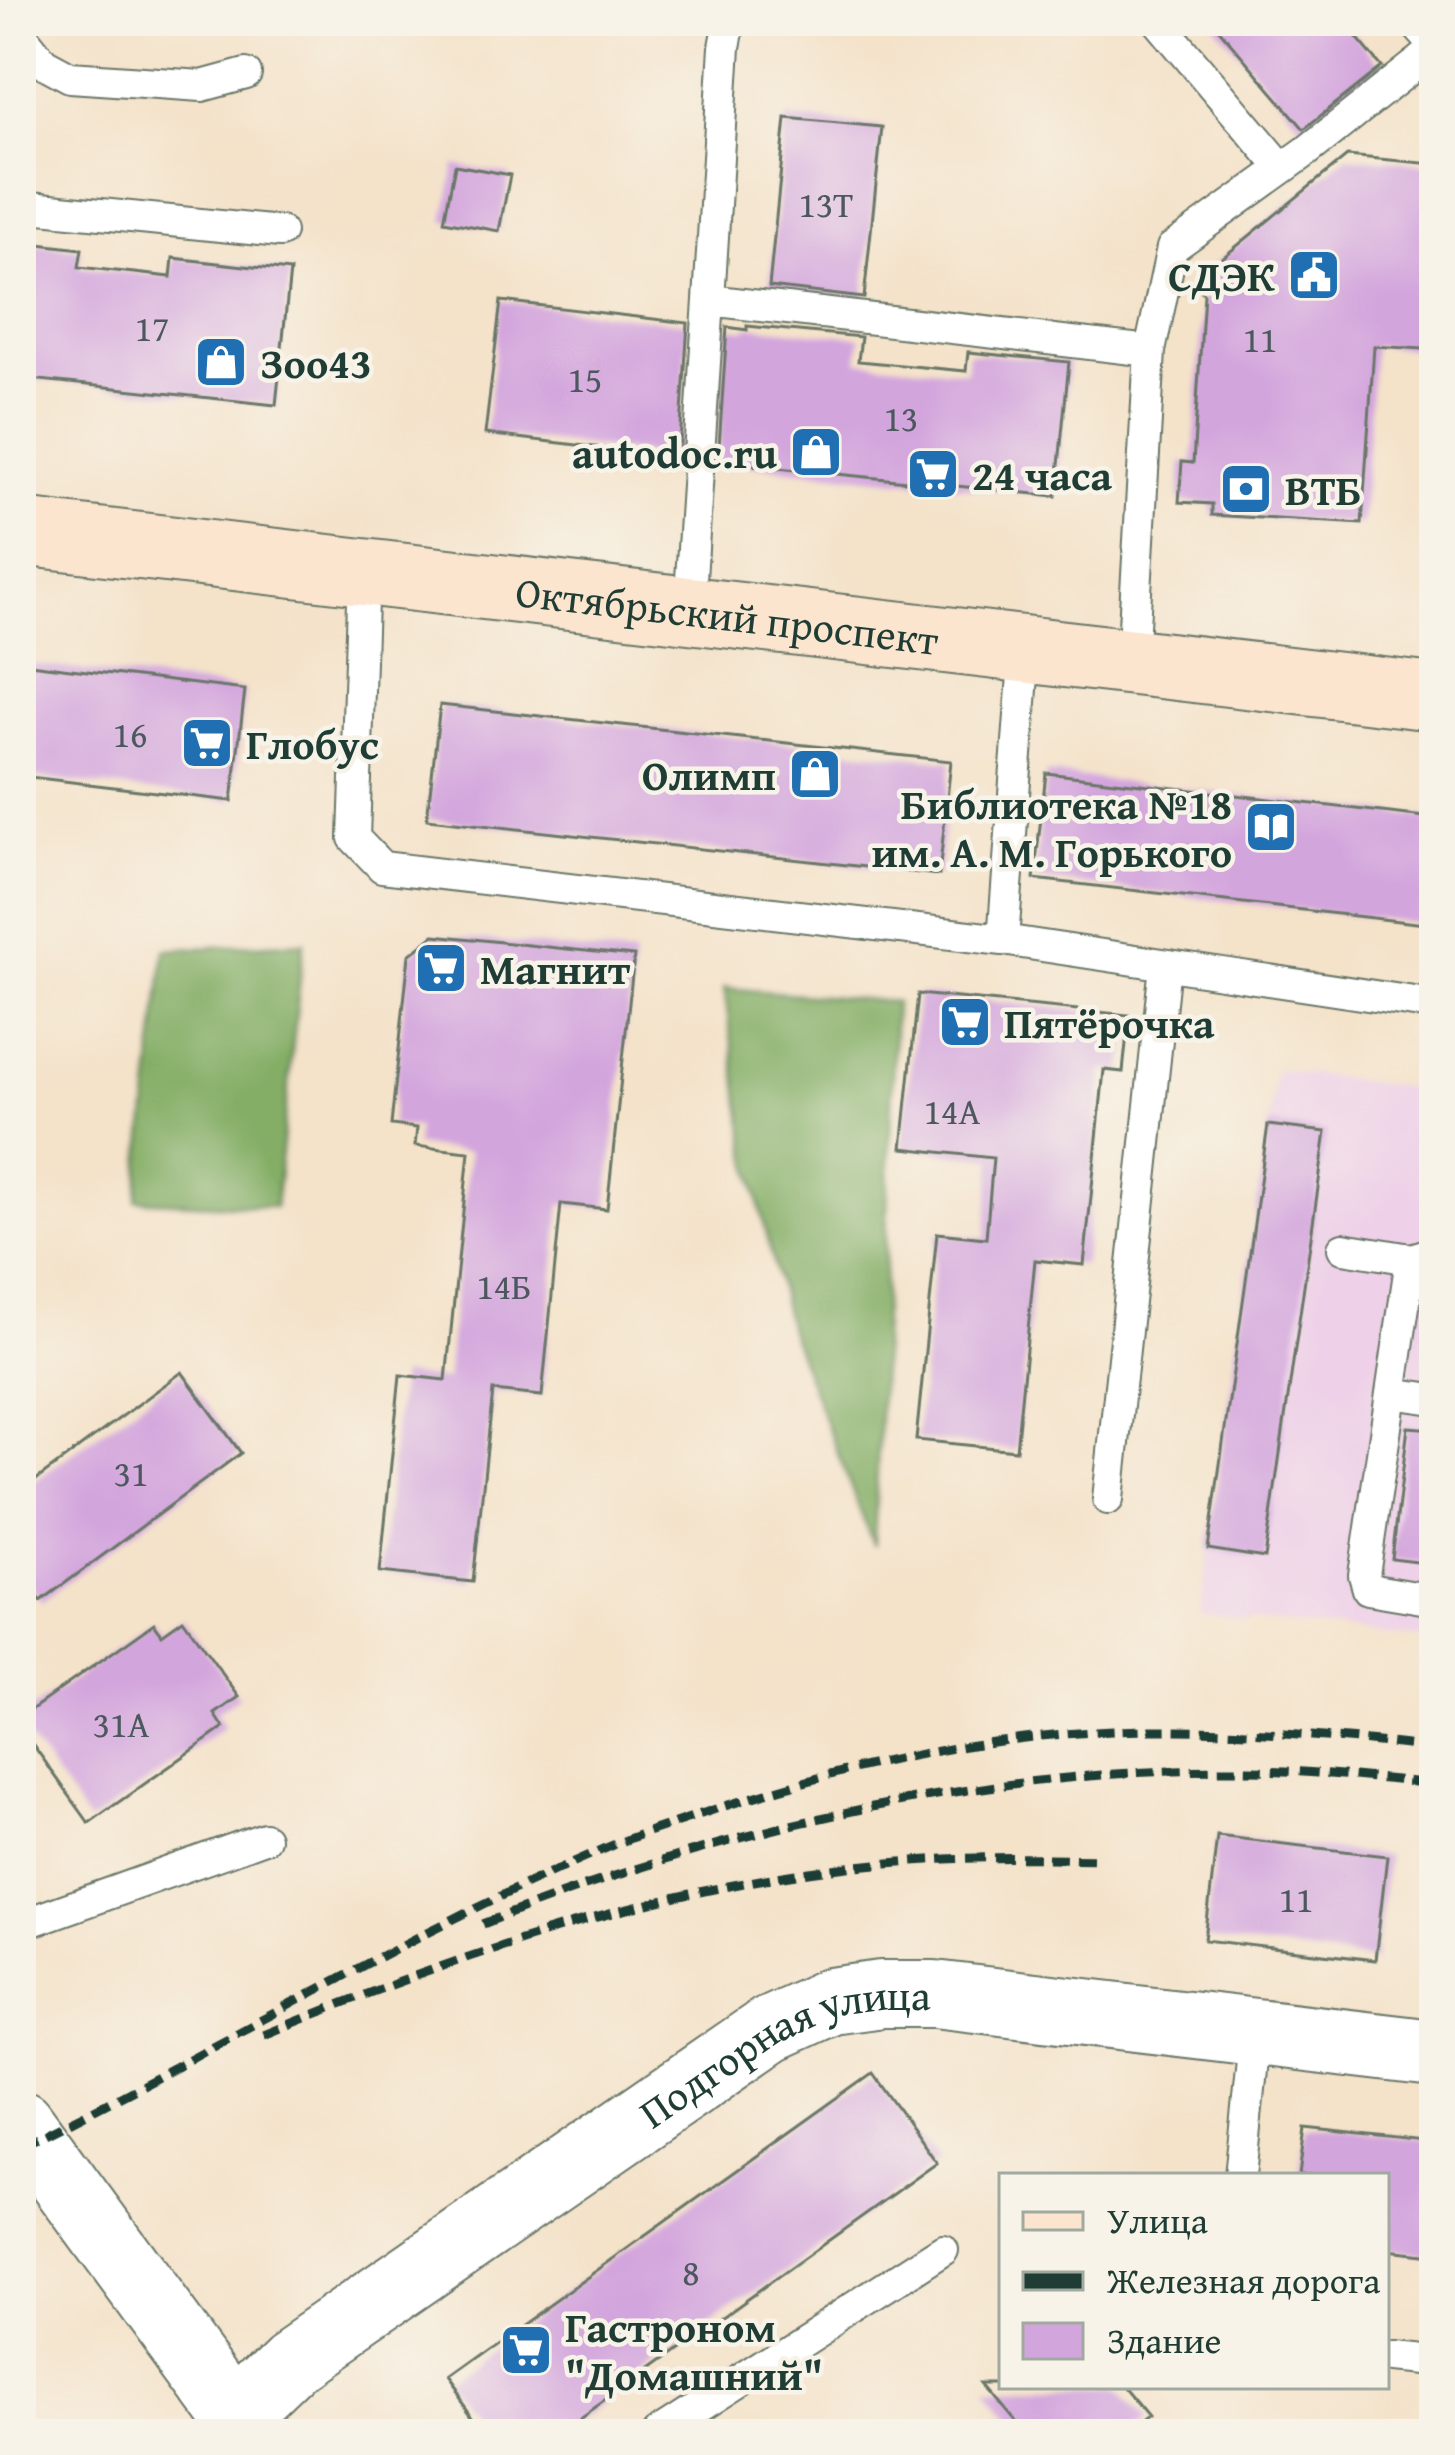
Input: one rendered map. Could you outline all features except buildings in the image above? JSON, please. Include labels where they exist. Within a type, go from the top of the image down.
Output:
[{"type":"main road","name":"Октябрьский проспект","points":[[21,532],[1434,697]]},
{"type":"street","name":"Подгорная улица","points":[[242,2424],[289,2361],[770,2029],[831,2002],[882,1994],[934,1994],[1434,2053]]},
{"type":"street","points":[[21,2123],[242,2424]]},
{"type":"lane","points":[[689,610],[730,21]]},
{"type":"lane","points":[[1158,21],[1282,168]]},
{"type":"lane","points":[[1132,661],[1150,351],[1172,248],[1434,47],[1413,21]]},
{"type":"lane","points":[[21,34],[44,63],[70,77],[202,86],[246,74]]},
{"type":"lane","points":[[21,206],[280,232]]},
{"type":"lane","points":[[710,301],[1150,351]]},
{"type":"lane","points":[[364,572],[354,838],[382,867],[1003,940],[1434,1005]]},
{"type":"lane","points":[[1003,940],[1025,649]]},
{"type":"lane","points":[[1108,1498],[1165,964]]},
{"type":"lane","points":[[1343,1248],[1423,1256],[1391,1393],[1364,1575],[1368,1589],[1382,1595],[1434,1600]]},
{"type":"lane","points":[[1391,1393],[1434,1399]]},
{"type":"lane","points":[[21,1925],[264,1838]]},
{"type":"lane","points":[[1240,2173],[1255,2032]]},
{"type":"lane","points":[[657,2434],[943,2250]]},
{"type":"lane","points":[[1389,2357],[1434,2362]]},
{"type":"shaded area","points":[[1276,1069],[1434,1091],[1434,1641],[1200,1614]]},
{"type":"green space","points":[[304,942],[275,1207],[137,1200],[165,950]]},
{"type":"green space","points":[[724,988],[895,1002],[874,1546],[789,1330],[749,1159]]},
{"type":"railway","points":[[21,2146],[530,1882],[643,1834],[818,1778],[970,1745],[1114,1731],[1274,1733],[1434,1748]]},
{"type":"railway","points":[[483,1924],[663,1860],[847,1812],[941,1794],[1035,1781],[1226,1770],[1434,1784]]},
{"type":"railway","points":[[264,2035],[507,1944],[590,1919],[758,1880],[929,1860],[1102,1859]]},
{"type":"place","name":"СДЭК","points":[[1314,275]]},
{"type":"place","name":"Зоо43","points":[[221,362]]},
{"type":"place","name":"autodoc.ru","points":[[816,452]]},
{"type":"place","name":"24 часа","points":[[933,474]]},
{"type":"place","name":"ВТБ","points":[[1246,489]]},
{"type":"place","name":"Глобус","points":[[207,743]]},
{"type":"place","name":"Олимп","points":[[815,774]]},
{"type":"place","name":"Библиотека №18 им. А. М. Горького","points":[[1271,827]]},
{"type":"place","name":"Магнит","points":[[441,968]]},
{"type":"place","name":"Пятёрочка","points":[[965,1022]]},
{"type":"place","name":"Гастроном \"Домашний\"","points":[[526,2350]]}]
